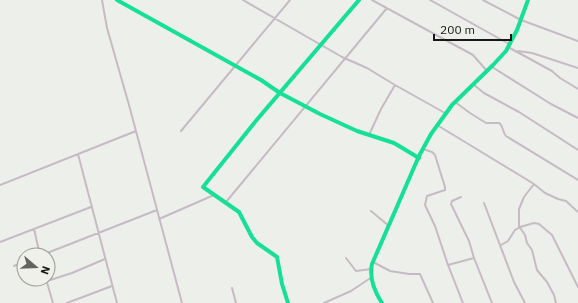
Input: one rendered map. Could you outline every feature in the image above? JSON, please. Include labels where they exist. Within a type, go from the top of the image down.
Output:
[{"type":"street","points":[[102,0],[106,28],[136,131],[182,303]]},
{"type":"street","points":[[117,0],[261,80],[280,93],[306,107],[369,135],[394,143],[419,158]]},
{"type":"street","points":[[243,0],[445,113]]},
{"type":"street","points":[[181,131],[234,65],[290,0]]},
{"type":"street","points":[[288,303],[282,284],[277,256],[252,237],[239,212],[203,187],[359,0]]},
{"type":"street","points":[[372,0],[473,55],[487,71]]},
{"type":"street","points":[[378,4],[381,0]]},
{"type":"street","points":[[430,0],[552,71],[560,78],[578,89]]},
{"type":"street","points":[[483,0],[521,20],[578,41]]},
{"type":"street","points":[[382,303],[372,285],[371,270],[373,262],[423,149],[436,124],[445,113],[492,67],[509,46],[528,0]]},
{"type":"street","points":[[226,202],[387,8]]},
{"type":"street","points":[[516,51],[532,53],[578,68]]},
{"type":"street","points":[[492,67],[551,104],[578,118]]},
{"type":"street","points":[[474,85],[484,93],[519,112],[578,150]]},
{"type":"street","points":[[369,135],[381,109],[395,86]]},
{"type":"street","points":[[456,102],[486,123],[501,124],[502,132],[506,136],[578,180]]},
{"type":"street","points":[[436,124],[534,184],[545,193],[566,201],[578,212]]},
{"type":"street","points":[[0,185],[136,131]]},
{"type":"street","points":[[423,149],[432,152],[435,155],[445,187],[444,190],[427,196],[425,205],[435,226],[463,303]]},
{"type":"street","points":[[78,154],[117,303]]},
{"type":"street","points":[[534,184],[524,198],[519,209],[518,221],[527,243],[532,250],[537,270],[547,282],[554,295],[556,303]]},
{"type":"street","points":[[159,218],[215,195]]},
{"type":"street","points":[[461,197],[452,201],[451,204],[469,241],[474,258],[492,303]]},
{"type":"street","points":[[484,203],[514,282],[525,303]]},
{"type":"street","points":[[0,242],[92,207]]},
{"type":"street","points":[[56,249],[157,210]]},
{"type":"street","points":[[371,211],[389,226]]},
{"type":"street","points":[[501,245],[508,241],[515,230],[520,227],[534,223],[539,224],[552,235],[578,287]]},
{"type":"street","points":[[34,229],[39,247]]},
{"type":"street","points":[[346,258],[356,271],[371,270]]},
{"type":"street","points":[[448,265],[474,258]]},
{"type":"street","points":[[56,277],[72,273],[105,259]]},
{"type":"street","points":[[373,262],[390,271],[420,274],[433,303]]},
{"type":"street","points":[[324,303],[351,291],[372,277]]},
{"type":"street","points":[[68,303],[112,286]]},
{"type":"street","points":[[49,287],[53,303]]},
{"type":"street","points":[[232,288],[236,303]]},
{"type":"traffic: fast","points":[[117,0],[261,80],[280,93],[320,114],[357,131],[394,143],[419,158]]},
{"type":"traffic: fast","points":[[288,303],[282,284],[277,257],[257,243],[252,237],[239,212],[203,187],[255,122],[359,0]]},
{"type":"traffic: fast","points":[[382,303],[373,284],[371,274],[372,264],[419,156],[431,134],[452,105],[506,51],[517,30],[528,0]]}]
